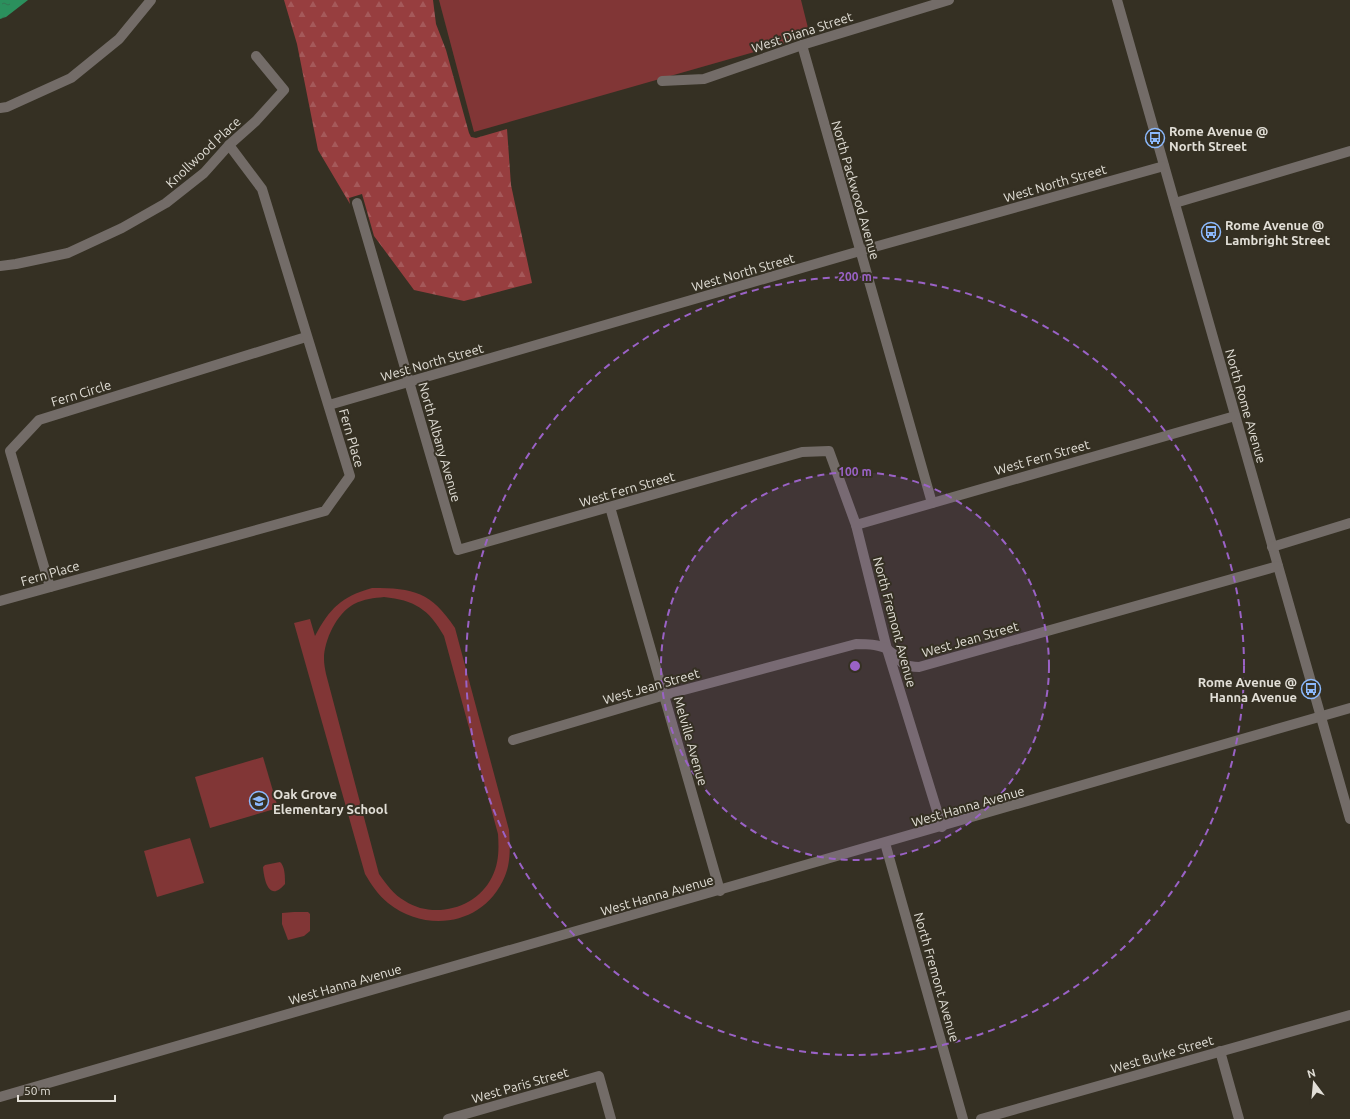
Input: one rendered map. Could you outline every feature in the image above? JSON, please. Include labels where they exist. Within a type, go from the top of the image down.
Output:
[{"type":"street","points":[[0,108],[7,107],[71,78],[119,39],[151,0]]},
{"type":"street","name":"West Diana Street","points":[[662,80],[704,78],[802,45],[948,0]]},
{"type":"street","name":"North Rome Avenue","points":[[1117,0],[1350,819]]},
{"type":"street","name":"North Packwood Avenue","points":[[802,45],[932,503]]},
{"type":"street","name":"Knollwood Place","points":[[0,266],[68,253],[122,228],[166,203],[204,173],[229,145],[256,121],[284,90],[256,56]]},
{"type":"street","name":"Fern Place","points":[[0,601],[325,511],[350,476],[329,405],[306,337],[262,188],[229,145]]},
{"type":"street","points":[[1175,203],[1350,152]]},
{"type":"street","name":"West North Street","points":[[329,405],[860,251],[1164,166]]},
{"type":"street","name":"North Albany Avenue","points":[[357,203],[458,550]]},
{"type":"street","name":"Fern Circle","points":[[50,587],[10,452],[39,420],[306,337]]},
{"type":"street","name":"West Fern Street","points":[[856,526],[1235,416]]},
{"type":"street","name":"North Fremont Avenue","points":[[802,452],[829,451],[856,526],[887,649],[942,827]]},
{"type":"street","name":"West Fern Street","points":[[458,550],[802,452]]},
{"type":"street","name":"Melville Avenue","points":[[610,507],[720,891]]},
{"type":"street","points":[[1272,547],[1350,523]]},
{"type":"street","name":"West Jean Street","points":[[513,740],[665,695],[856,644],[869,644],[887,649],[906,666],[919,667],[1278,566]]},
{"type":"street","name":"West Hanna Avenue","points":[[0,1097],[1321,718],[1350,708]]},
{"type":"street","name":"North Fremont Avenue","points":[[885,843],[963,1119]]},
{"type":"street","name":"West Burke Street","points":[[981,1119],[1350,1015]]},
{"type":"street","points":[[1220,1051],[1239,1119]]},
{"type":"street","name":"West Paris Street","points":[[448,1119],[599,1076],[611,1119]]},
{"type":"green space","points":[[284,0],[433,0],[436,24],[446,50],[471,137],[476,138],[507,129],[511,185],[532,283],[464,301],[414,290],[374,236],[362,194],[349,198],[350,204],[318,150],[297,44]]},
{"type":"shaded area","points":[[439,0],[801,0],[810,36],[474,132]]},
{"type":"shaded area","points":[[372,588],[387,588],[420,594],[438,607],[455,628],[509,830],[510,847],[507,871],[496,892],[484,905],[469,914],[454,920],[437,921],[420,919],[403,913],[388,903],[381,896],[365,874],[294,623],[310,619],[315,636],[331,611],[344,600],[361,591]],"holes":[[[384,597],[395,598],[420,608],[433,619],[444,636],[498,834],[497,861],[492,877],[485,888],[476,896],[466,903],[454,908],[429,910],[416,907],[401,899],[387,885],[379,874],[326,674],[324,659],[326,644],[337,620],[342,614],[358,602]]]},
{"type":"shaded area","points":[[263,757],[278,808],[210,828],[195,777]]},
{"type":"shaded area","points":[[190,838],[204,883],[157,897],[144,851]]},
{"type":"shaded area","points":[[280,862],[284,869],[285,884],[280,889],[275,891],[268,888],[263,867],[265,865]]},
{"type":"shaded area","points":[[308,912],[310,914],[310,931],[304,936],[288,940],[282,924],[282,913]]},
{"type":"water","points":[[0,0],[28,0],[6,17],[0,19]]},
{"type":"place","name":"Rome Avenue @ North Street","points":[[1155,138]]},
{"type":"place","name":"Rome Avenue @ Lambright Street","points":[[1211,232]]},
{"type":"place","name":"Rome Avenue @ Hanna Avenue","points":[[1311,689]]},
{"type":"place","name":"Oak Grove Elementary School","points":[[259,801]]}]
